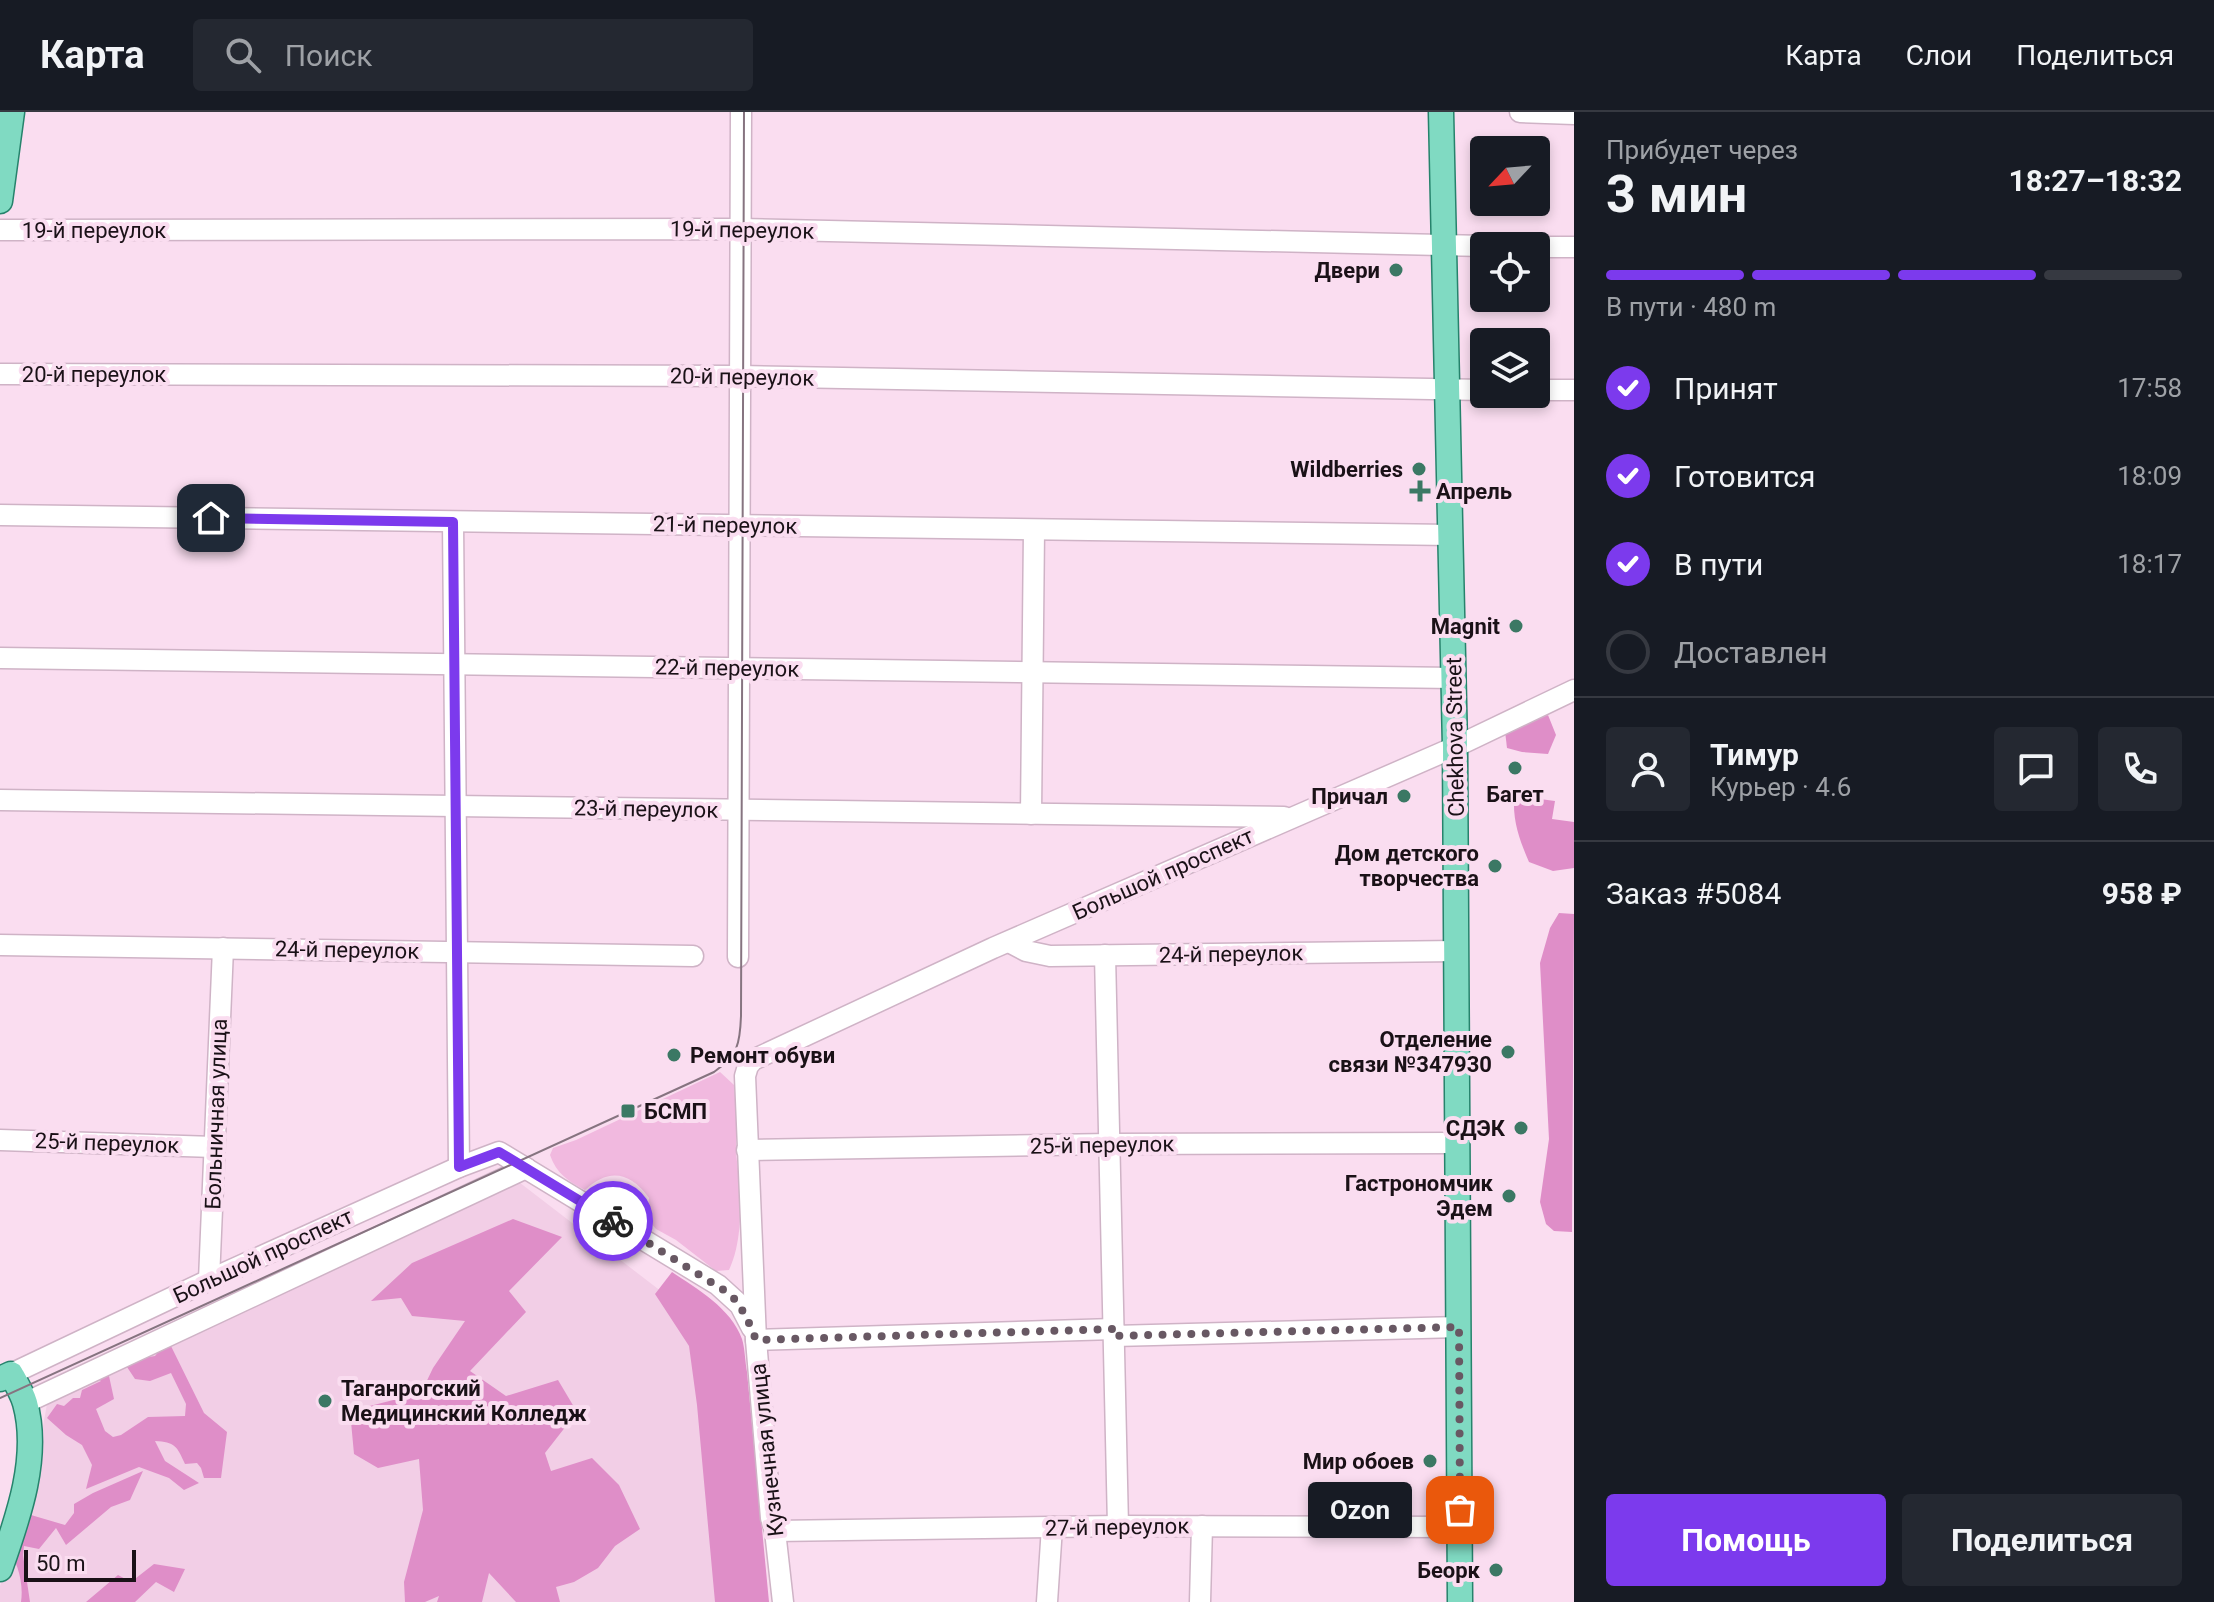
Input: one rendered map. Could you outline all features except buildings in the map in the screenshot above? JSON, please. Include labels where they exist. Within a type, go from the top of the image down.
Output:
[{"type":"main road","points":[[0,201],[12,112]]},
{"type":"main road","name":"Chekhova Street","points":[[1441,112],[1455,747],[1460,1602]]},
{"type":"main road","points":[[0,1569],[22,1501],[31,1441],[25,1403],[6,1377]]},
{"type":"street","points":[[738,957],[741,112]]},
{"type":"street","points":[[1520,112],[1574,114]]},
{"type":"street","name":"19-й переулок","points":[[0,230],[740,229],[1470,246]]},
{"type":"street","points":[[1550,247],[1574,247]]},
{"type":"street","name":"20-й переулок","points":[[0,374],[740,376],[1470,390]]},
{"type":"street","points":[[1550,390],[1574,390]]},
{"type":"street","name":"21-й переулок","points":[[0,515],[1451,535]]},
{"type":"street","points":[[453,522],[459,1167]]},
{"type":"street","points":[[1031,814],[1034,530]]},
{"type":"street","name":"22-й переулок","points":[[0,658],[1454,678]]},
{"type":"street","name":"Большой проспект","points":[[753,1060],[1009,942],[1455,747],[1574,690]]},
{"type":"street","name":"23-й переулок","points":[[0,800],[1293,817]]},
{"type":"street","name":"24-й переулок","points":[[1009,942],[1026,951],[1050,956],[1457,951]]},
{"type":"street","name":"24-й переулок","points":[[0,945],[693,956]]},
{"type":"street","name":"Больничная улица","points":[[209,1280],[223,948]]},
{"type":"street","points":[[1105,955],[1118,1526]]},
{"type":"street","name":"Кузнечная улица","points":[[753,1060],[745,1076],[756,1340],[771,1518],[783,1602]]},
{"type":"street","name":"25-й переулок","points":[[0,1140],[214,1147]]},
{"type":"street","name":"25-й переулок","points":[[747,1150],[1110,1144],[1458,1143]]},
{"type":"street","name":"Большой проспект","points":[[6,1377],[209,1280],[459,1167],[499,1152],[718,1285],[740,1305],[756,1340]]},
{"type":"street","name":"Большой проспект","points":[[25,1403],[526,1168]]},
{"type":"street","points":[[718,1285],[741,1283],[754,1263]]},
{"type":"street","points":[[756,1340],[1459,1327]]},
{"type":"street","name":"27-й переулок","points":[[775,1531],[1118,1526],[1460,1527]]},
{"type":"street","points":[[1200,1602],[1202,1526]]},
{"type":"street","points":[[1047,1602],[1052,1527]]},
{"type":"shaded area","points":[[1548,715],[1556,735],[1548,754],[1507,748],[1505,731]]},
{"type":"shaded area","points":[[1525,797],[1555,801],[1552,819],[1574,822],[1574,868],[1553,871],[1529,862],[1518,832],[1514,808],[1514,799]]},
{"type":"shaded area","points":[[1559,913],[1574,914],[1572,1232],[1554,1231],[1546,1224],[1540,1202],[1549,1139],[1540,963],[1550,928]]},
{"type":"shaded area","points":[[720,1072],[734,1085],[740,1206],[733,1260],[729,1270],[716,1271],[676,1240],[656,1229],[646,1217],[649,1198],[634,1182],[610,1176],[585,1190],[564,1176],[550,1155],[553,1148]]},
{"type":"shaded area","points":[[511,1176],[735,1348],[762,1602],[0,1602],[0,1586],[30,1498],[49,1393]]},
{"type":"shaded area","points":[[513,1219],[562,1237],[509,1291],[526,1312],[470,1371],[506,1396],[558,1380],[577,1412],[545,1453],[551,1471],[592,1458],[619,1485],[640,1529],[615,1546],[598,1568],[574,1582],[556,1587],[560,1602],[516,1602],[489,1573],[482,1602],[437,1602],[439,1596],[425,1602],[405,1602],[404,1582],[423,1510],[419,1459],[378,1468],[354,1454],[350,1411],[421,1393],[433,1368],[465,1321],[412,1316],[401,1298],[371,1301],[412,1263]]},
{"type":"shaded area","points":[[672,1272],[722,1309],[742,1339],[769,1602],[715,1602],[689,1346],[655,1294]]},
{"type":"shaded area","points":[[168,1340],[204,1413],[227,1432],[221,1478],[204,1478],[197,1463],[185,1464],[174,1446],[155,1441],[165,1461],[199,1483],[184,1490],[169,1478],[139,1467],[86,1489],[92,1465],[82,1445],[47,1418],[57,1404],[64,1406],[73,1398],[80,1398],[82,1390],[101,1381],[93,1375],[104,1372],[109,1376],[114,1399],[96,1409],[105,1431],[113,1437],[148,1417],[185,1416],[186,1404],[171,1373],[150,1381],[135,1379],[123,1361],[155,1356]]},
{"type":"shaded area","points":[[143,1471],[130,1500],[111,1507],[66,1545],[56,1528],[39,1549],[24,1546],[30,1602],[21,1602],[19,1572],[7,1545],[29,1523],[31,1515],[65,1525],[74,1513],[74,1504]]},
{"type":"shaded area","points":[[154,1564],[185,1569],[174,1592],[156,1582],[135,1602],[86,1602],[118,1575],[131,1582]]},
{"type":"tram line","points":[[0,1398],[714,1072],[733,1054],[740,1034],[741,1016],[744,112]]},
{"type":"way so far","points":[[613,1221],[730,1294],[749,1320],[756,1340],[1114,1329],[1114,1336],[1459,1327],[1460,1510]]},
{"type":"place","name":"Двери","points":[[1396,270]]},
{"type":"place","name":"Wildberries","points":[[1419,469]]},
{"type":"place","name":"Апрель","points":[[1420,491]]},
{"type":"place","name":"Magnit","points":[[1516,626]]},
{"type":"place","name":"Багет","points":[[1515,768]]},
{"type":"place","name":"Причал","points":[[1404,796]]},
{"type":"place","name":"Дом детского творчества","points":[[1495,866]]},
{"type":"place","name":"Отделение связи №347930","points":[[1508,1052]]},
{"type":"place","name":"Ремонт обуви","points":[[674,1055]]},
{"type":"place","name":"БСМП","points":[[628,1111]]},
{"type":"place","name":"СДЭК","points":[[1521,1128]]},
{"type":"place","name":"Гастрономчик Эдем","points":[[1509,1196]]},
{"type":"place","name":"Таганрогский Медицинский Колледж","points":[[325,1401]]},
{"type":"place","name":"Мир обоев","points":[[1430,1461]]},
{"type":"place","name":"Ozon","points":[[1460,1510]]},
{"type":"place","name":"Беорк","points":[[1496,1570]]},
{"type":"route","points":[[211,518],[453,522],[459,1167],[499,1152],[613,1221]]}]
